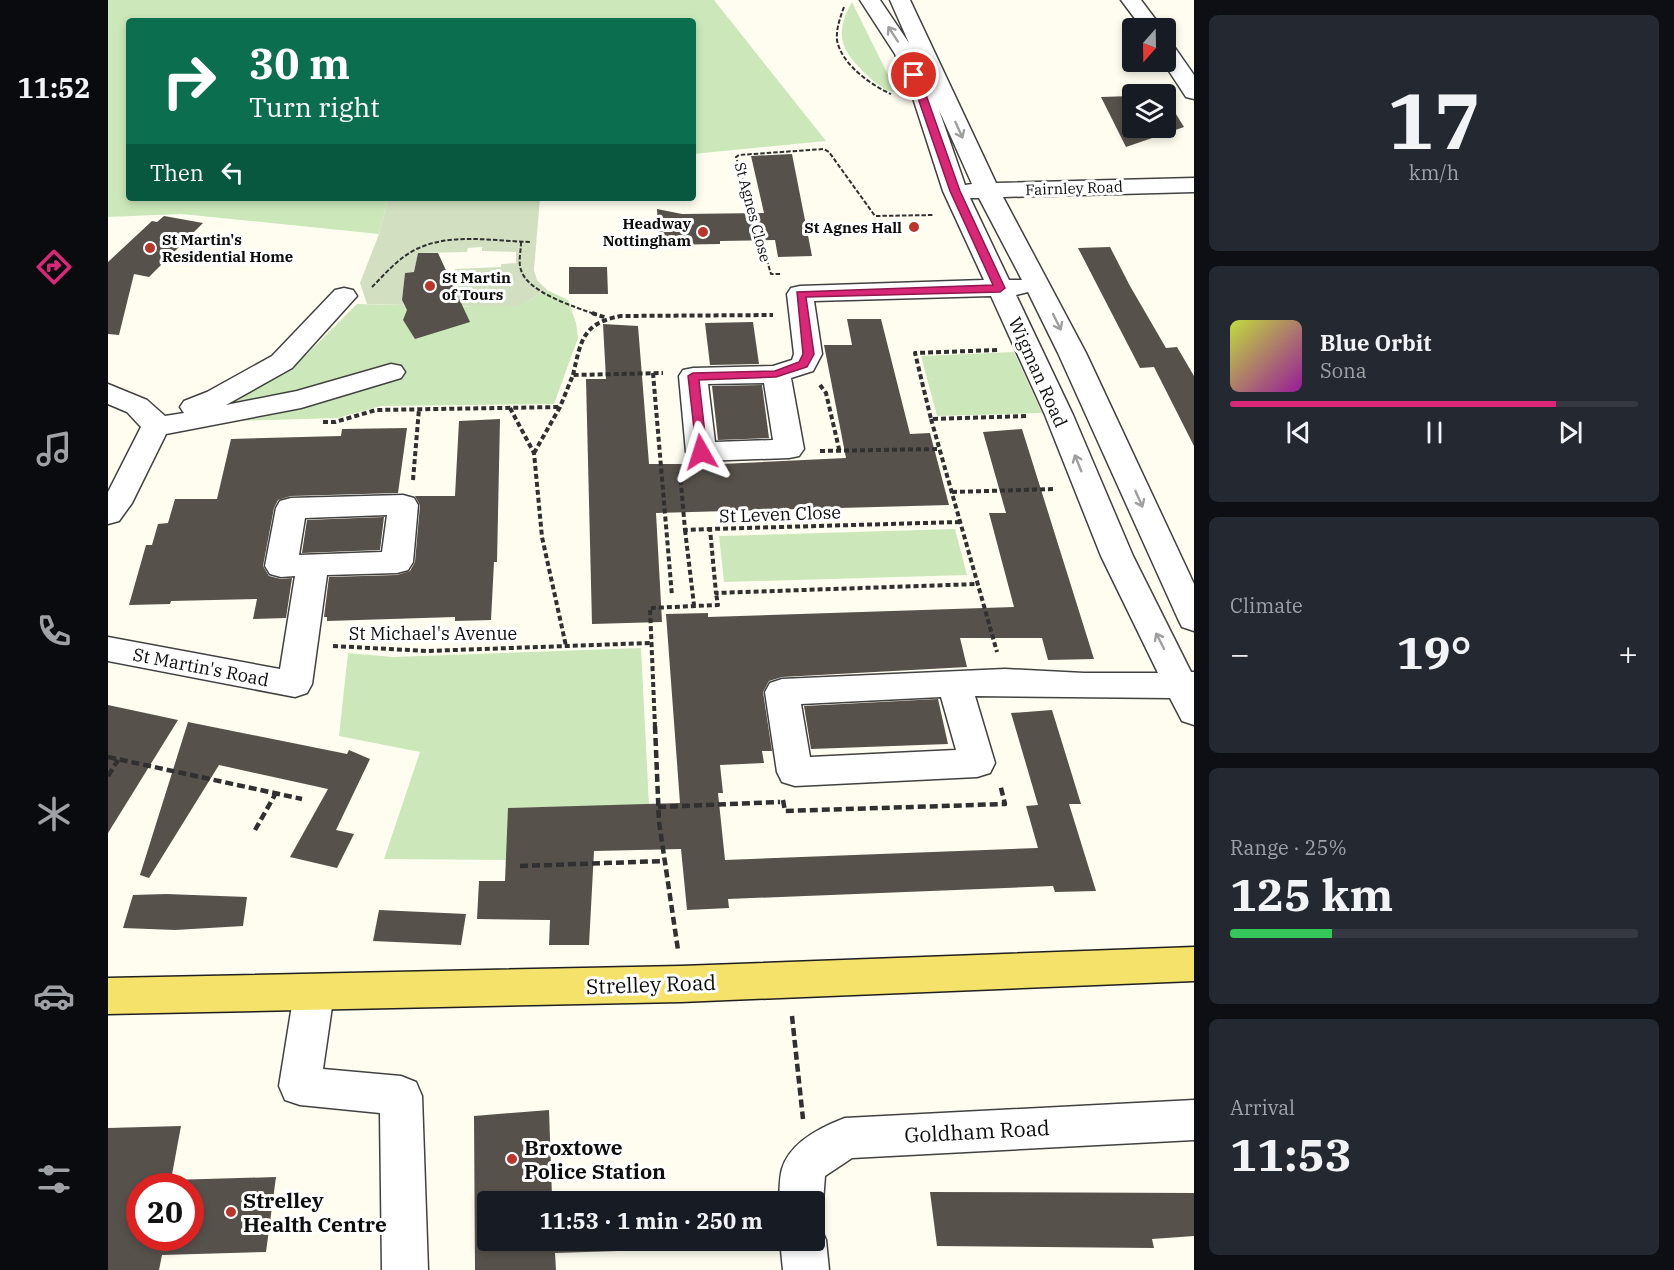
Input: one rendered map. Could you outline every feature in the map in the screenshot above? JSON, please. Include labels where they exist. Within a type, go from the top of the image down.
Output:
[{"type":"main road","name":"Strelley Road","points":[[108,996],[314,993],[788,980],[1194,964]]},
{"type":"street","name":"Wigman Road","points":[[870,0],[906,54],[923,95],[960,203],[1059,415],[1117,556],[1190,694]]},
{"type":"street","name":"Wigman Road","points":[[900,0],[987,190],[1038,285],[1194,619]]},
{"type":"street","points":[[1131,0],[1144,18]]},
{"type":"street","points":[[1176,64],[1194,92]]},
{"type":"street","name":"Fairnley Road","points":[[960,203],[987,190],[1194,185]]},
{"type":"street","points":[[776,374],[789,449],[701,452],[693,376],[776,374],[806,359],[804,314],[800,294],[1038,285]]},
{"type":"street","points":[[108,514],[122,496],[154,424],[217,398],[282,362],[293,353],[344,296]]},
{"type":"street","points":[[154,424],[301,399],[391,372]]},
{"type":"street","points":[[108,393],[136,406],[154,424]]},
{"type":"street","points":[[403,505],[397,562],[313,565],[281,566],[291,508],[403,505]]},
{"type":"street","points":[[301,640],[313,565]]},
{"type":"street","name":"St Martin's Road","points":[[108,649],[295,684],[301,640]]},
{"type":"street","points":[[955,685],[977,763],[795,772],[782,692],[1005,682],[1190,694]]},
{"type":"street","points":[[314,993],[300,1086],[401,1096],[405,1270]]},
{"type":"street","name":"Goldham Road","points":[[804,1182],[845,1138],[1194,1120]]},
{"type":"street","points":[[803,1251],[806,1270]]},
{"type":"path","points":[[850,0],[838,24],[838,45],[845,58],[873,84],[886,92],[923,95]]},
{"type":"path","name":"St Agnes Close","points":[[782,273],[771,274],[736,157],[739,155],[824,149],[829,152],[875,216],[960,203]]},
{"type":"path","points":[[344,296],[365,293],[413,251],[426,246],[460,242],[530,242]]},
{"type":"path","points":[[521,242],[521,271],[531,283],[552,296],[608,319]]},
{"type":"path","points":[[534,453],[560,406],[573,375],[584,331],[592,324],[608,319],[804,314]]},
{"type":"path","points":[[1005,682],[915,353],[1028,349]]},
{"type":"path","points":[[806,359],[826,393],[840,453]]},
{"type":"path","points":[[573,375],[653,373],[693,376]]},
{"type":"path","points":[[653,373],[672,596]]},
{"type":"path","points":[[403,505],[412,487],[419,408],[560,406]]},
{"type":"path","points":[[510,408],[534,453],[542,537],[566,646]]},
{"type":"path","points":[[931,418],[1059,415]]},
{"type":"path","points":[[789,449],[840,453],[940,449]]},
{"type":"path","points":[[694,605],[680,462],[696,461],[701,452]]},
{"type":"path","points":[[952,492],[1088,488]]},
{"type":"path","name":"St Leven Close","points":[[716,593],[710,529],[960,522]]},
{"type":"path","points":[[685,530],[710,529]]},
{"type":"path","points":[[678,953],[657,807],[650,608],[718,605],[716,593],[978,584]]},
{"type":"path","name":"St Michael's Avenue","points":[[301,640],[377,650],[650,643]]},
{"type":"path","points":[[108,758],[302,799]]},
{"type":"path","points":[[108,776],[118,760]]},
{"type":"path","points":[[255,830],[276,793]]},
{"type":"path","points":[[657,807],[784,802]]},
{"type":"path","points":[[520,866],[664,861]]},
{"type":"path","points":[[788,980],[804,1182]]},
{"type":"green space","points":[[108,0],[714,0],[826,141],[696,154],[696,18],[126,18],[126,201],[387,201],[379,234],[181,214],[108,217]]},
{"type":"green space","points":[[852,2],[897,93],[875,83],[847,52],[842,34],[846,14]]},
{"type":"green space","points":[[387,201],[540,201],[534,270],[537,280],[547,290],[515,306],[455,306],[455,269],[501,267],[501,264],[516,263],[516,252],[482,251],[482,247],[468,248],[467,252],[418,253],[414,272],[405,273],[402,300],[404,305],[367,304],[360,283],[379,234]]},
{"type":"green space","points":[[547,290],[568,300],[576,323],[578,338],[554,404],[381,406],[338,418],[199,422],[285,371],[307,354],[357,304],[404,305],[410,313],[403,320],[415,338],[464,321],[467,316],[465,311],[458,307],[527,302]]},
{"type":"green space","points":[[1014,352],[1042,413],[937,416],[921,356]]},
{"type":"green space","points":[[955,529],[967,575],[724,582],[719,536]]},
{"type":"green space","points":[[641,648],[649,805],[508,808],[507,860],[384,859],[420,752],[339,736],[348,653],[393,657]]},
{"type":"building","points":[[1122,96],[1122,138],[1152,138],[1126,147],[1101,97]]},
{"type":"building","points":[[1176,114],[1184,127],[1176,130]]},
{"type":"building","points":[[792,154],[812,256],[778,257],[775,240],[659,245],[657,209],[682,214],[764,213],[751,156]]},
{"type":"building","name":"St Martin's Residential Home","points":[[164,216],[203,223],[149,277],[134,274],[119,335],[108,334],[108,262],[152,221],[157,222]]},
{"type":"building","points":[[1110,247],[1166,348],[1177,347],[1194,376],[1194,446],[1154,367],[1140,368],[1078,248]]},
{"type":"building","name":"St Martin of Tours","points":[[418,253],[438,253],[470,322],[415,339],[403,320],[407,310],[402,300],[405,273],[414,272]]},
{"type":"building","points":[[569,267],[607,267],[608,294],[569,294]]},
{"type":"building","points":[[847,319],[881,319],[910,434],[930,433],[949,505],[656,513],[662,622],[592,624],[586,379],[606,379],[603,324],[638,326],[649,464],[721,464],[846,458],[824,345],[852,345]]},
{"type":"building","points":[[753,322],[759,364],[710,365],[705,323]]},
{"type":"building","points":[[762,385],[769,438],[718,440],[712,386]]},
{"type":"building","points":[[500,419],[497,562],[494,562],[491,620],[455,621],[455,617],[327,621],[327,617],[324,617],[329,577],[397,575],[410,571],[415,562],[420,505],[415,496],[455,496],[459,421]]},
{"type":"building","points":[[407,428],[398,493],[291,496],[278,500],[274,508],[263,566],[269,576],[281,579],[292,578],[286,618],[253,619],[257,599],[171,601],[170,604],[129,605],[146,545],[152,545],[158,524],[168,523],[175,499],[217,499],[231,439],[341,436],[342,429]]},
{"type":"building","points":[[1022,429],[1094,659],[1048,660],[1042,638],[960,638],[967,667],[782,677],[769,681],[763,692],[772,751],[762,751],[764,763],[720,765],[723,793],[718,793],[725,860],[1038,848],[1026,806],[1038,805],[1011,713],[1052,710],[1081,804],[1069,804],[1096,891],[1055,892],[1053,886],[728,899],[729,908],[687,910],[681,849],[594,851],[589,945],[549,945],[550,920],[477,919],[479,881],[505,881],[508,808],[680,803],[666,614],[708,613],[708,617],[1014,607],[989,513],[1006,513],[983,432]]},
{"type":"building","points":[[384,517],[380,550],[302,553],[307,520]]},
{"type":"building","points":[[938,699],[948,744],[811,749],[804,706]]},
{"type":"building","points":[[108,705],[178,720],[108,833]]},
{"type":"building","points":[[188,722],[347,754],[349,750],[370,759],[336,830],[354,834],[337,868],[290,857],[328,789],[219,765],[149,878],[140,875]]},
{"type":"building","points":[[133,895],[247,897],[243,926],[175,930],[123,928]]},
{"type":"building","points":[[379,910],[466,914],[461,945],[373,941]]},
{"type":"building","name":"Broxtowe Police Station","points":[[549,1110],[552,1191],[477,1191],[477,1251],[618,1251],[555,1253],[556,1270],[475,1270],[474,1116]]},
{"type":"building","name":"Strelley Health Centre","points":[[181,1126],[172,1173],[126,1173],[126,1251],[204,1251],[204,1179],[276,1177],[266,1252],[162,1255],[159,1270],[108,1270],[108,1128]]},
{"type":"building","points":[[930,1192],[1194,1193],[1194,1236],[1152,1239],[1154,1248],[937,1246]]},
{"type":"place","name":"St Agnes Hall","points":[[914,227]]},
{"type":"place","name":"Headway Nottingham","points":[[703,232]]},
{"type":"place","name":"St Martin's Residential Home","points":[[150,248]]},
{"type":"place","name":"St Martin of Tours","points":[[430,286]]},
{"type":"place","name":"Broxtowe Police Station","points":[[512,1159]]},
{"type":"place","name":"Strelley Health Centre","points":[[231,1212]]},
{"type":"route","points":[[701,452],[693,376],[776,374],[803,365],[808,354],[800,294],[1000,288],[955,191],[923,95],[914,75]]}]
